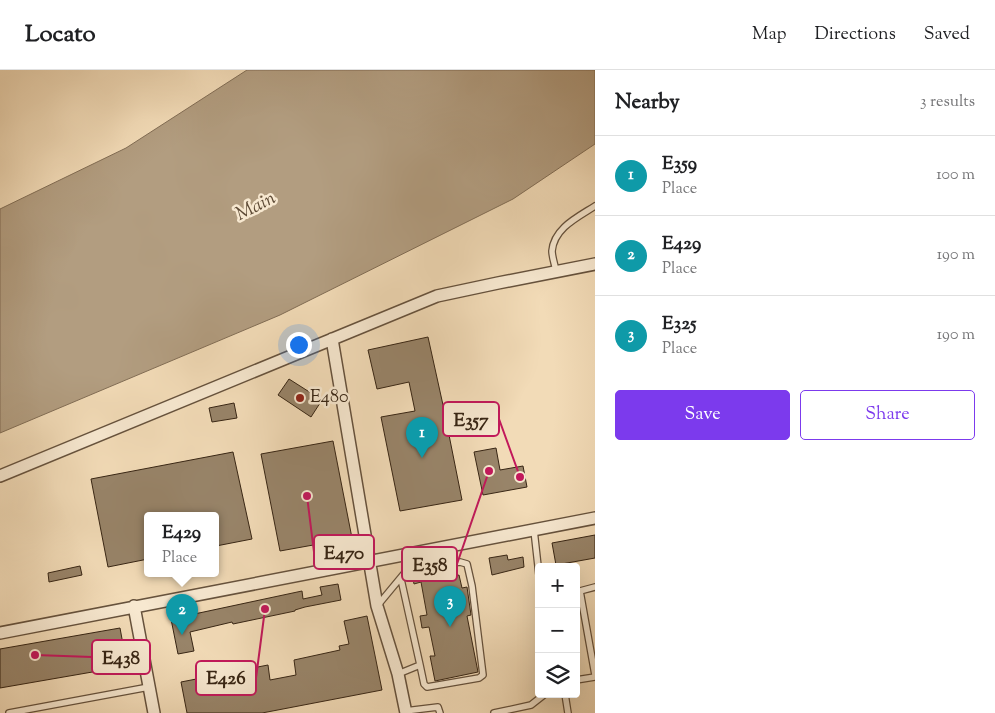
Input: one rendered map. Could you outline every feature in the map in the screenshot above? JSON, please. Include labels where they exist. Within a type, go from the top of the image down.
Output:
[{"type":"street","points":[[0,476],[437,296],[595,264]]},
{"type":"street","points":[[332,339],[377,606],[398,674],[406,712]]},
{"type":"street","points":[[0,633],[368,560],[595,518]]},
{"type":"street","points":[[134,606],[154,713]]},
{"type":"lane","points":[[556,271],[552,250],[560,231],[567,224],[595,206]]},
{"type":"lane","points":[[534,529],[538,563]]},
{"type":"lane","points":[[377,606],[407,570],[460,562],[466,564],[472,586],[483,675],[480,678],[427,686],[424,684],[401,579]]},
{"type":"lane","points":[[580,591],[595,587]]},
{"type":"lane","points":[[580,602],[595,676],[580,679]]},
{"type":"lane","points":[[398,674],[420,665]]},
{"type":"lane","points":[[9,713],[149,686]]},
{"type":"lane","points":[[494,713],[531,705],[540,698]]},
{"type":"lane","points":[[566,698],[568,713]]},
{"type":"lane","points":[[406,712],[438,707],[440,713]]},
{"type":"water","name":"Main","points":[[247,70],[595,70],[595,144],[513,199],[280,315],[0,433],[0,209],[126,148]]},
{"type":"building","points":[[428,337],[462,500],[400,511],[381,417],[415,411],[409,382],[377,389],[368,350]]},
{"type":"building","name":"E480","points":[[289,379],[322,400],[311,417],[278,395]]},
{"type":"building","points":[[234,403],[237,418],[212,422],[209,408]]},
{"type":"building","points":[[333,441],[352,538],[280,551],[261,454]]},
{"type":"building","points":[[496,448],[500,470],[523,466],[527,487],[483,495],[474,452]]},
{"type":"building","points":[[233,452],[252,539],[219,545],[219,512],[144,512],[144,560],[108,567],[91,479]]},
{"type":"building","points":[[595,535],[595,558],[556,563],[552,543]]},
{"type":"building","points":[[507,555],[508,560],[523,557],[524,567],[492,575],[489,558]]},
{"type":"building","points":[[80,566],[82,575],[49,582],[48,573]]},
{"type":"building","points":[[445,569],[447,578],[459,575],[462,588],[467,587],[471,615],[467,616],[478,672],[435,681],[430,656],[435,656],[429,627],[422,628],[420,616],[427,615],[421,582],[414,584],[412,574]]},
{"type":"building","points":[[338,584],[341,600],[190,632],[194,651],[178,654],[171,619],[302,591],[303,599],[322,595],[320,587]]},
{"type":"building","points":[[367,616],[382,690],[262,713],[187,713],[181,682],[268,665],[270,680],[296,675],[294,660],[340,650],[339,646],[349,644],[344,621]]},
{"type":"building","points":[[120,628],[127,666],[0,688],[0,649]]},
{"type":"place","name":"E480","points":[[300,398]]},
{"type":"place","name":"E359","points":[[422,458]]},
{"type":"place","name":"E358","points":[[489,471]]},
{"type":"place","name":"E357","points":[[520,477]]},
{"type":"place","name":"E470","points":[[307,496]]},
{"type":"place","name":"E426","points":[[265,609]]},
{"type":"place","name":"E325","points":[[450,627]]},
{"type":"place","name":"E429","points":[[182,635]]},
{"type":"place","name":"E438","points":[[35,655]]}]
